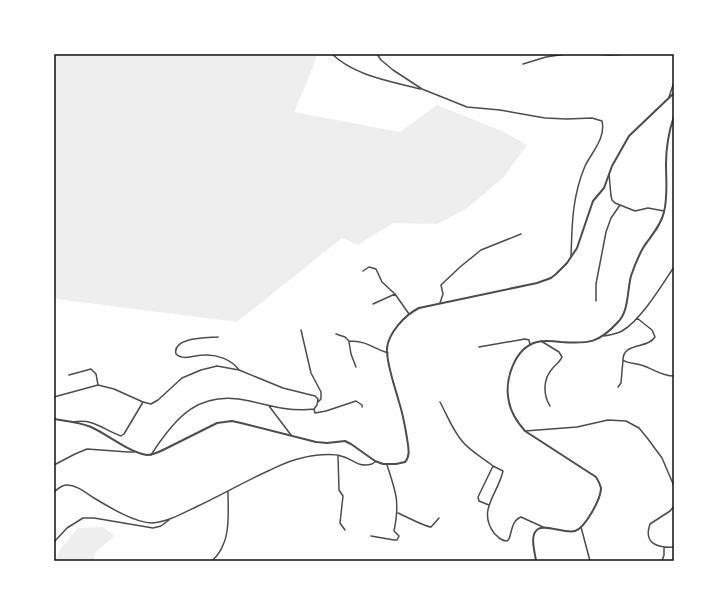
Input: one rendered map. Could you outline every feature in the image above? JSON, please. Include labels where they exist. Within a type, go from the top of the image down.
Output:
[{"type":"street","points":[[332,54],[341,62],[364,74],[422,89],[454,102],[479,109],[500,110],[545,118],[592,118],[602,121],[603,132],[577,188],[574,203],[571,257]]},
{"type":"street","points":[[377,54],[392,70],[422,89]]},
{"type":"street","points":[[523,64],[546,57],[566,54]]},
{"type":"street","points":[[597,54],[632,54]]},
{"type":"street","points":[[669,99],[674,82]]},
{"type":"street","points":[[54,419],[90,427],[136,452],[147,455],[165,449],[211,425],[223,422],[241,422],[323,444],[345,441],[375,461],[387,465],[405,462],[409,455],[401,407],[393,382],[388,353],[388,345],[391,336],[409,314],[419,308],[541,282],[556,274],[577,248],[593,201],[604,188],[624,142],[674,93]]},
{"type":"street","points":[[604,336],[619,322],[623,316],[634,268],[643,248],[657,227],[664,211],[667,190],[667,149],[674,116]]},
{"type":"street","points":[[609,174],[612,200],[635,211],[648,208],[664,211]]},
{"type":"street","points":[[596,301],[596,284],[606,232],[611,218],[620,205]]},
{"type":"street","points":[[440,303],[443,294],[441,284],[460,266],[485,248],[521,234]]},
{"type":"street","points":[[363,271],[369,266],[376,269],[382,282],[395,294],[409,314]]},
{"type":"street","points":[[440,402],[452,428],[462,441],[469,448],[503,472],[489,505],[487,515],[488,521],[494,532],[502,541],[507,541],[509,539],[514,522],[518,518],[524,518],[544,528],[574,531],[581,527],[599,499],[601,488],[599,482],[596,477],[525,431],[511,409],[508,393],[509,378],[515,362],[522,351],[530,344],[541,341],[585,343],[622,330],[637,318],[674,267]]},
{"type":"street","points":[[373,304],[395,294]]},
{"type":"street","points":[[618,387],[621,381],[623,355],[629,349],[653,341],[655,338],[652,330],[637,318]]},
{"type":"street","points":[[302,330],[310,373],[321,392],[321,399],[314,409]]},
{"type":"street","points":[[336,334],[345,337],[349,342],[351,354],[356,367]]},
{"type":"street","points":[[218,337],[186,341],[178,344],[176,354],[182,357],[210,355],[230,362],[239,370]]},
{"type":"street","points":[[479,347],[525,339],[529,340],[530,344]]},
{"type":"street","points":[[541,341],[560,352],[562,357],[560,361],[550,370],[546,379],[545,394],[550,406]]},
{"type":"street","points":[[349,342],[365,342],[378,350],[388,353]]},
{"type":"street","points":[[623,360],[641,365],[661,374],[674,376]]},
{"type":"street","points":[[54,397],[98,385],[114,389],[143,402],[154,403],[182,378],[201,370],[217,366],[239,370],[283,388],[315,396],[318,399],[318,402]]},
{"type":"street","points":[[69,375],[91,369],[96,374],[98,385]]},
{"type":"street","points":[[151,454],[167,431],[180,416],[199,403],[226,397],[268,406],[307,410],[314,409]]},
{"type":"street","points":[[314,409],[315,413],[326,411],[356,401],[362,405],[362,407]]},
{"type":"street","points":[[73,422],[85,420],[123,436],[143,402]]},
{"type":"street","points":[[268,406],[291,435]]},
{"type":"street","points":[[525,431],[577,427],[608,420],[626,421],[642,432],[657,452],[674,486]]},
{"type":"street","points":[[54,465],[87,449],[136,452]]},
{"type":"street","points":[[54,492],[60,487],[71,486],[82,490],[113,509],[142,522],[151,523],[170,519],[253,478],[298,458],[338,455],[357,464],[372,464],[375,461]]},
{"type":"street","points":[[338,455],[339,490],[343,496],[340,523],[345,530]]},
{"type":"street","points":[[371,536],[397,540],[398,536],[394,530],[398,513],[396,492],[387,465]]},
{"type":"street","points":[[489,505],[479,501],[478,497],[493,466]]},
{"type":"street","points":[[212,561],[220,552],[226,536],[228,491]]},
{"type":"street","points":[[674,506],[670,511],[650,524],[648,530],[651,541],[656,546],[664,548],[674,547]]},
{"type":"street","points":[[398,513],[410,517],[428,527],[431,527],[440,518]]},
{"type":"street","points":[[54,542],[67,528],[83,518],[94,518],[152,528],[165,525],[170,519]]},
{"type":"street","points":[[581,527],[590,561]]},
{"type":"street","points":[[536,561],[534,535],[539,529],[544,528]]},
{"type":"street","points":[[662,561],[664,548]]},
{"type":"shaded area","points":[[54,54],[317,54],[294,112],[400,132],[437,105],[504,132],[527,145],[504,177],[466,209],[437,224],[393,223],[358,245],[342,238],[237,322],[56,299],[54,298]]},
{"type":"shaded area","points":[[103,527],[114,536],[96,552],[93,561],[55,561],[61,548],[78,528]]}]
